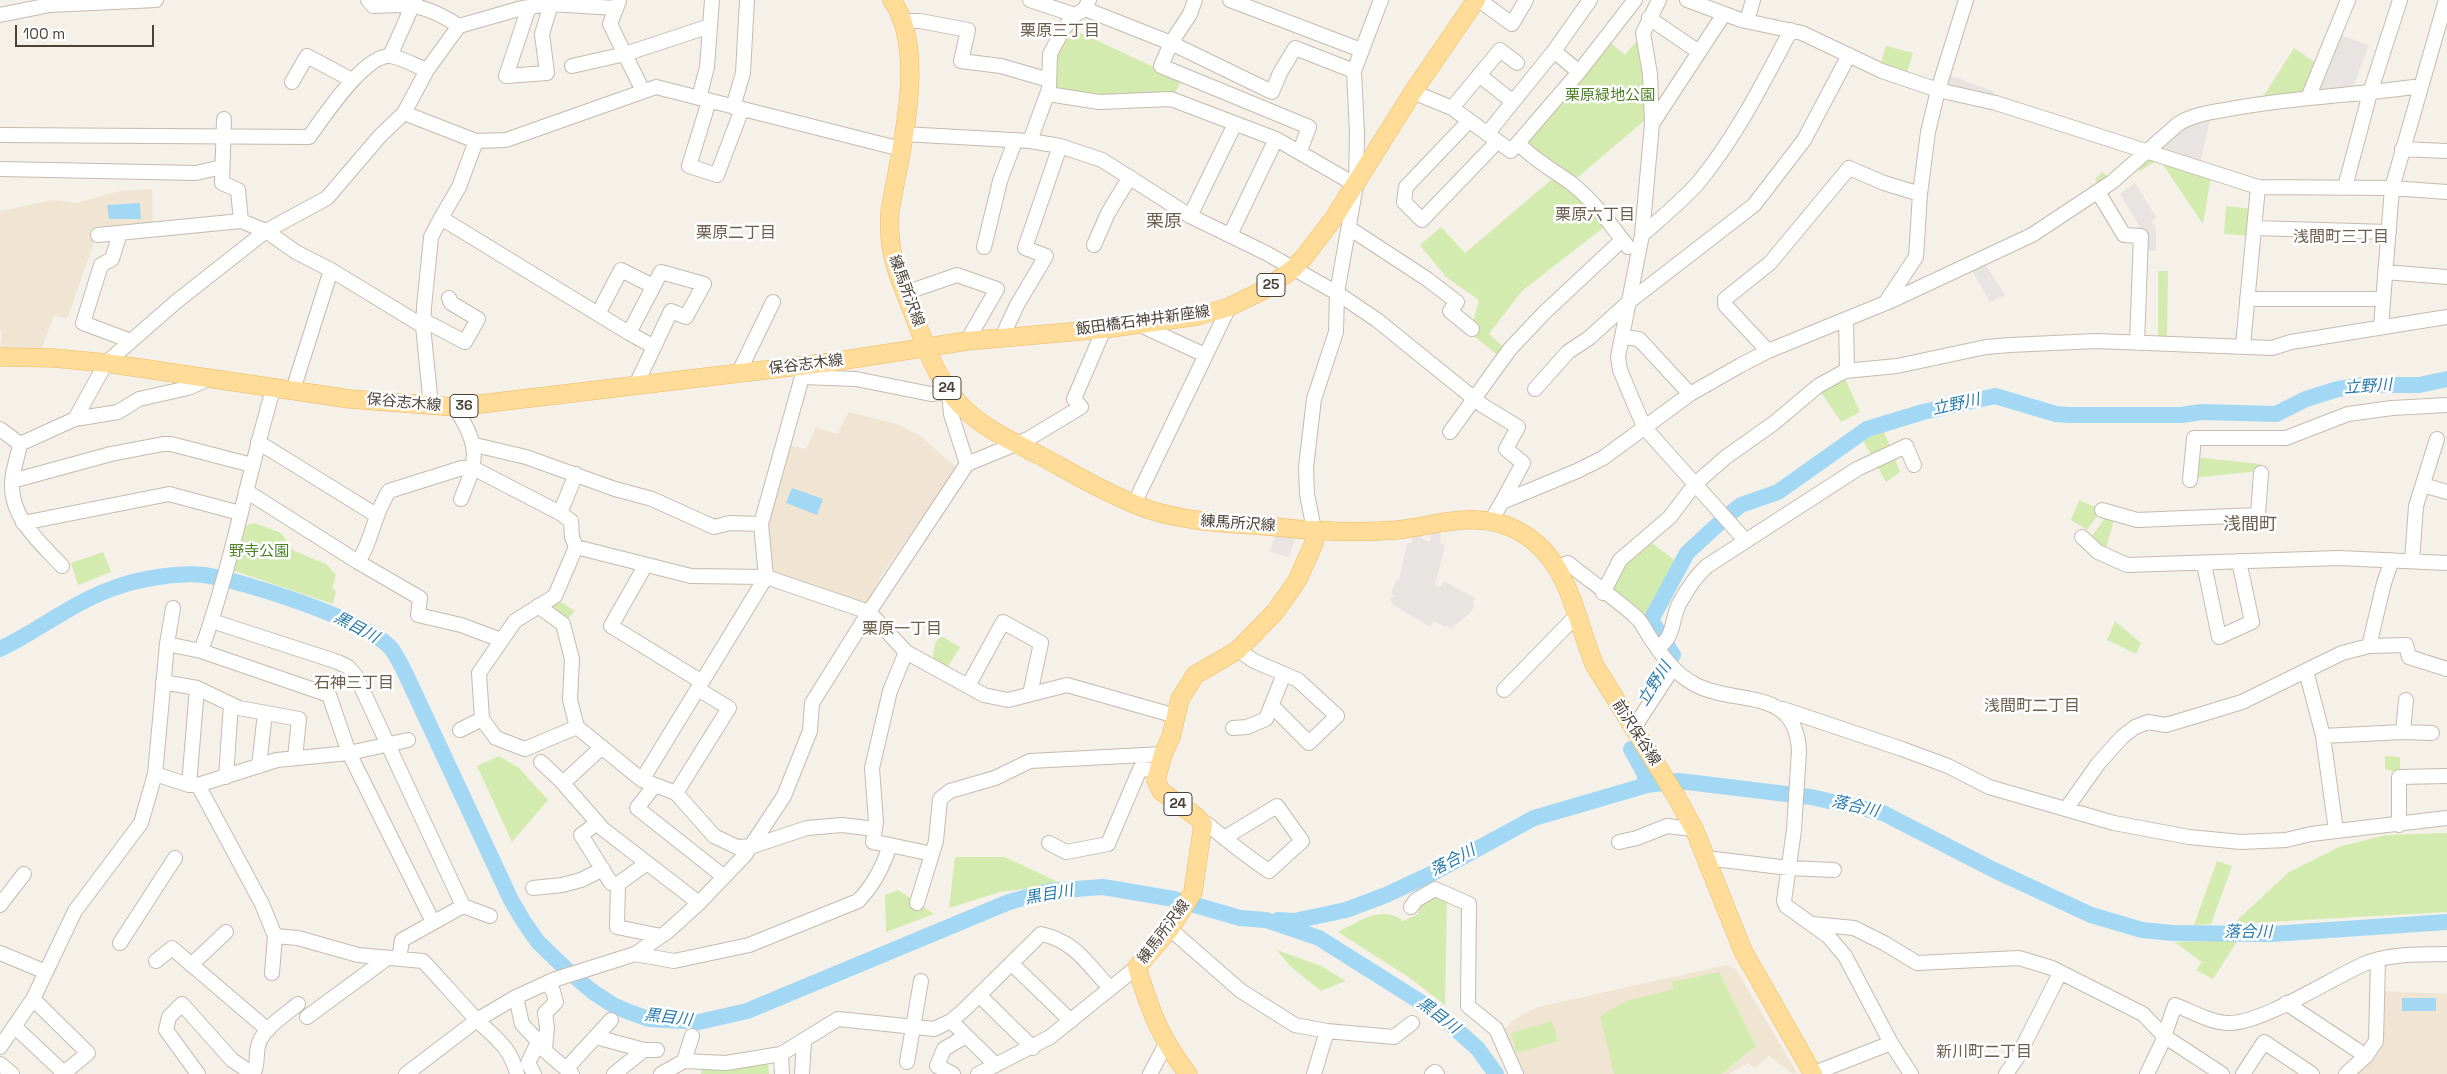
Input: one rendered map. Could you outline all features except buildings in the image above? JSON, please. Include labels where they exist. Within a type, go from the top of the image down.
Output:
[{"type":"main road","name":"練馬所沢線","points":[[892,0],[903,22],[910,65],[902,141],[889,230],[892,259],[927,347],[949,392],[979,422],[1134,504],[1186,520],[1314,530]]},
{"type":"main road","name":"飯田橋石神井新座線","points":[[927,347],[1002,337],[1140,325],[1198,316],[1229,307],[1264,290],[1294,268],[1334,218],[1413,92],[1477,0]]},
{"type":"main road","name":"保谷志木線","points":[[0,357],[38,357],[106,362],[350,399],[455,407],[738,374],[802,372],[927,347]]},
{"type":"main road","name":"前沢保谷線","points":[[1314,530],[1396,530],[1463,519],[1491,521],[1512,527],[1551,556],[1558,566],[1570,593],[1595,666],[1633,730],[1676,796],[1694,829],[1743,951],[1813,1074]]},
{"type":"main road","points":[[1160,762],[1171,736],[1180,699],[1195,675],[1238,650],[1275,612],[1297,581],[1314,543],[1314,530]]},
{"type":"main road","name":"24","points":[[1160,762],[1156,780],[1161,791],[1198,818],[1203,824]]},
{"type":"main road","name":"練馬所沢線","points":[[1188,1074],[1157,1028],[1137,967],[1174,923],[1193,892],[1203,824]]},
{"type":"street","points":[[0,15],[49,3],[156,0]]},
{"type":"street","points":[[368,0],[374,6],[415,2],[440,13],[459,26]]},
{"type":"street","points":[[712,0],[704,100],[689,166],[717,175],[737,108],[743,73],[747,0]]},
{"type":"street","points":[[1195,0],[1186,22],[1171,43],[1161,66],[1309,127],[1300,151]]},
{"type":"street","points":[[1230,0],[1360,50]]},
{"type":"street","points":[[1314,530],[1307,494],[1306,467],[1314,399],[1336,332],[1337,292],[1356,185],[1357,133],[1354,71],[1360,50],[1381,0]]},
{"type":"street","points":[[1477,0],[1512,24],[1526,0]]},
{"type":"street","points":[[1469,121],[1406,187],[1404,202],[1422,220],[1492,138],[1512,101],[1554,51],[1590,0]]},
{"type":"street","points":[[1413,92],[1452,108],[1511,151],[1579,72],[1635,0]]},
{"type":"street","points":[[1659,0],[1643,33],[1650,74],[1652,124],[1642,235],[1618,357],[1620,370],[1644,427],[1745,540]]},
{"type":"street","points":[[1687,0],[1747,22],[1791,30],[1882,71],[1938,90],[1996,103],[2258,187],[2392,188],[2447,192]]},
{"type":"street","points":[[1747,22],[1752,0]]},
{"type":"street","points":[[1885,303],[1916,257],[1920,194],[1928,132],[1938,90],[1966,0]]},
{"type":"street","points":[[2308,98],[2348,0]]},
{"type":"street","points":[[2345,187],[2370,93],[2400,0]]},
{"type":"street","points":[[2381,327],[2392,188],[2421,86],[2442,34],[2446,0]]},
{"type":"street","points":[[1033,1],[1083,8],[1171,43],[1272,92],[1294,48],[1354,71]]},
{"type":"street","points":[[390,56],[415,2]]},
{"type":"street","points":[[529,7],[506,76],[547,73],[542,34],[551,4]]},
{"type":"street","points":[[75,419],[106,362],[131,340],[266,231],[327,198],[380,136],[404,113],[427,70],[459,26],[529,7],[551,4],[618,4],[610,24],[643,91]]},
{"type":"street","points":[[1030,141],[1048,87],[1050,54],[1064,28],[1083,8]]},
{"type":"street","points":[[1652,124],[1724,14]]},
{"type":"street","points":[[1649,18],[1699,52]]},
{"type":"street","points":[[903,22],[920,21],[968,30],[961,60],[1001,66],[1048,87],[1098,102],[1171,99],[1276,139],[1300,151],[1356,185]]},
{"type":"street","points":[[572,66],[625,54],[710,26]]},
{"type":"street","points":[[1642,235],[1676,206],[1698,183],[1724,148],[1758,94],[1791,30]]},
{"type":"street","points":[[1452,108],[1500,50],[1517,63]]},
{"type":"street","points":[[1554,51],[1579,72]]},
{"type":"street","points":[[1535,389],[1568,352],[1588,338],[1630,301],[1754,205],[1804,140],[1849,55]]},
{"type":"street","points":[[292,82],[307,56],[352,80]]},
{"type":"street","points":[[0,134],[309,137],[352,80],[379,58],[390,56],[427,70]]},
{"type":"street","points":[[1479,75],[1512,101]]},
{"type":"street","points":[[1502,502],[1577,471],[1603,458],[1690,394],[1768,351],[1885,303],[2032,236],[2098,192],[2190,116],[2259,103],[2370,93],[2421,86]]},
{"type":"street","points":[[404,113],[476,141],[506,140],[656,87],[737,108],[902,141],[1030,141],[1060,146],[1102,160],[1190,216],[1294,268],[1337,292],[1377,320],[1474,398],[1518,427],[1506,449],[1523,463],[1491,521]]},
{"type":"street","points":[[224,119],[222,183],[238,190],[241,220]]},
{"type":"street","points":[[1190,216],[1236,124]]},
{"type":"street","points":[[1230,235],[1276,139]]},
{"type":"street","points":[[431,406],[423,323],[430,237],[459,186],[476,141]]},
{"type":"street","points":[[984,247],[1000,181],[1015,141]]},
{"type":"street","points":[[1518,143],[1531,156],[1576,188],[1622,240],[1636,259]]},
{"type":"street","points":[[1002,337],[1017,305],[1046,256],[1025,248],[1060,146]]},
{"type":"street","points":[[2402,149],[2447,151]]},
{"type":"street","points":[[0,169],[196,173],[222,167]]},
{"type":"street","points":[[1768,351],[1725,305],[1725,300],[1770,264],[1849,168],[1884,183],[1920,194]]},
{"type":"street","points":[[1094,245],[1108,213],[1130,177]]},
{"type":"street","points":[[2242,345],[2258,187]]},
{"type":"street","points":[[2098,192],[2124,235],[2141,236],[2137,343]]},
{"type":"street","points":[[441,218],[654,347]]},
{"type":"street","points":[[98,235],[241,220],[266,231],[296,252],[332,270],[423,323],[465,342],[478,319],[451,303],[449,298]]},
{"type":"street","points":[[1349,228],[1427,279],[1457,302],[1450,311],[1472,329]]},
{"type":"street","points":[[2254,228],[2388,232]]},
{"type":"street","points":[[120,233],[112,259],[101,265],[83,323],[131,340]]},
{"type":"street","points":[[1450,432],[1510,349],[1544,313],[1622,240]]},
{"type":"street","points":[[294,390],[332,270]]},
{"type":"street","points":[[598,314],[621,270],[653,286]]},
{"type":"street","points":[[629,333],[661,272],[704,284],[686,317],[671,311],[634,387]]},
{"type":"street","points":[[2385,272],[2447,277]]},
{"type":"street","points":[[906,293],[957,275],[996,289],[967,341]]},
{"type":"street","points":[[2247,299],[2383,299]]},
{"type":"street","points":[[738,374],[772,302]]},
{"type":"street","points":[[1134,504],[1229,307]]},
{"type":"street","points":[[1604,593],[1620,560],[1670,517],[1695,484],[1726,457],[1774,423],[1818,386],[1847,371],[1897,366],[1986,347],[2096,341],[2242,345],[2272,348],[2291,342],[2447,317]]},
{"type":"street","points":[[1846,319],[1847,371]]},
{"type":"street","points":[[1140,325],[1205,354]]},
{"type":"street","points":[[406,1074],[477,1020],[516,997],[550,981],[635,954],[667,932],[699,903],[753,846],[784,796],[810,731],[812,703],[868,612],[967,464],[1028,439],[1081,407],[1074,399],[1104,329]]},
{"type":"street","points":[[1622,337],[1639,339],[1690,394]]},
{"type":"street","points":[[723,876],[637,808],[700,686],[766,578],[761,524],[802,372],[856,379],[931,394],[949,392],[952,414],[967,464]]},
{"type":"street","points":[[20,444],[75,419],[118,412],[139,399],[188,388],[211,378]]},
{"type":"street","points":[[201,651],[217,605],[274,386]]},
{"type":"street","points":[[2190,480],[2194,438],[2286,438],[2348,414],[2392,408],[2447,405]]},
{"type":"street","points":[[455,407],[471,433],[475,446],[473,468],[461,499]]},
{"type":"street","points":[[0,430],[20,444]]},
{"type":"street","points":[[2412,561],[2416,506],[2437,438]]},
{"type":"street","points":[[258,442],[376,515]]},
{"type":"street","points":[[20,444],[12,481],[15,509],[23,523],[62,566]]},
{"type":"street","points":[[12,481],[110,454],[162,444],[171,444],[252,465]]},
{"type":"street","points":[[475,446],[526,457],[652,499],[714,526],[730,523],[761,524]]},
{"type":"street","points":[[1633,730],[1666,653],[1679,605],[1700,572],[1745,540],[1857,469],[1906,446],[1914,465]]},
{"type":"street","points":[[358,562],[365,552],[376,515],[389,491],[462,468],[473,468],[560,512],[571,522],[572,537],[576,547],[555,596],[515,621],[479,673],[482,720],[496,738],[525,749],[578,727]]},
{"type":"street","points":[[2102,510],[2137,520],[2258,515],[2261,473]]},
{"type":"street","points":[[560,512],[576,474]]},
{"type":"street","points":[[2423,485],[2447,492]]},
{"type":"street","points":[[246,491],[358,562],[420,598],[418,615],[461,625],[501,640]]},
{"type":"street","points":[[23,523],[169,494],[240,513]]},
{"type":"street","points":[[2082,537],[2098,552],[2127,565],[2204,564],[2340,558],[2447,563]]},
{"type":"street","points":[[576,547],[645,566],[692,576],[766,578],[868,612],[906,652],[984,695],[1008,700],[1067,685],[1176,716]]},
{"type":"street","points":[[2368,646],[2384,583],[2392,560]]},
{"type":"street","points":[[2204,564],[2219,637],[2252,622],[2239,562]]},
{"type":"street","points":[[1558,566],[1568,563],[1637,618],[1695,684],[1707,689],[1758,700],[1902,748],[1948,766],[1989,787],[2114,823],[2189,838],[2242,842],[2286,840],[2311,834],[2447,818]]},
{"type":"street","points":[[645,566],[611,626],[730,708],[676,793]]},
{"type":"street","points":[[538,606],[563,624],[572,659],[570,700],[578,727],[649,783],[676,793],[714,836],[737,846],[753,846],[807,828],[842,825],[875,829]]},
{"type":"street","points":[[1,1042],[15,1027],[33,999],[75,911],[141,823],[155,774],[167,644],[173,608]]},
{"type":"street","points":[[1504,690],[1576,615]]},
{"type":"street","points":[[212,621],[348,667],[356,676],[463,906],[490,916]]},
{"type":"street","points":[[968,686],[1003,622],[1041,643],[1030,694]]},
{"type":"street","points":[[167,644],[201,651],[329,695],[349,753],[434,922]]},
{"type":"street","points":[[2066,809],[2098,764],[2122,737],[2135,727],[2148,722],[2166,725],[2242,702],[2342,653],[2368,646],[2406,645],[2409,657],[2447,669]]},
{"type":"street","points":[[1238,650],[1254,661],[1298,680],[1337,716],[1309,743],[1272,706]]},
{"type":"street","points":[[906,652],[890,691],[872,768],[875,829],[873,842],[932,854]]},
{"type":"street","points":[[2306,672],[2323,736],[2336,831]]},
{"type":"street","points":[[1232,728],[1247,727],[1266,719],[1284,674]]},
{"type":"street","points":[[164,682],[198,688],[231,704],[299,719],[295,758]]},
{"type":"street","points":[[198,688],[194,785],[262,904],[275,936],[272,973]]},
{"type":"street","points":[[2403,732],[2406,700]]},
{"type":"street","points":[[226,777],[231,704]]},
{"type":"street","points":[[1779,708],[1790,718],[1799,740],[1798,779],[1784,901],[1786,906],[1814,924],[1828,936],[1845,956],[1891,1043],[1911,1074]]},
{"type":"street","points":[[259,766],[265,712]]},
{"type":"street","points":[[460,730],[482,720]]},
{"type":"street","points":[[2323,736],[2403,732],[2432,733]]},
{"type":"street","points":[[155,774],[194,785],[226,777],[277,760],[349,753],[408,740]]},
{"type":"street","points":[[563,783],[602,747]]},
{"type":"street","points":[[918,903],[936,841],[940,799],[950,791],[995,778],[1030,761],[1160,762]]},
{"type":"street","points":[[541,762],[563,783],[597,823],[699,903]]},
{"type":"street","points":[[1049,843],[1066,852],[1108,844],[1140,769],[1160,762]]},
{"type":"street","points":[[2399,825],[2399,778],[2447,776]]},
{"type":"street","points":[[1203,824],[1207,824],[1224,838],[1269,871],[1302,841],[1278,806],[1224,838]]},
{"type":"street","points":[[597,823],[581,835],[611,883],[618,884],[647,863]]},
{"type":"street","points":[[1620,842],[1637,838],[1667,826],[1694,829]]},
{"type":"street","points":[[635,954],[674,961],[749,945],[858,901],[869,890],[884,865],[890,845]]},
{"type":"street","points":[[120,943],[175,858]]},
{"type":"street","points":[[1706,858],[1789,868],[1834,870]]},
{"type":"street","points":[[533,888],[562,885],[582,880],[603,869]]},
{"type":"street","points":[[0,905],[24,874]]},
{"type":"street","points":[[618,884],[617,927],[661,936]]},
{"type":"street","points":[[1411,907],[1416,900],[1435,889],[1469,904],[1468,1006],[1496,1030],[1516,1074]]},
{"type":"street","points":[[307,1017],[392,959],[402,940],[463,906]]},
{"type":"street","points":[[1174,923],[1241,991],[1295,1025],[1327,1031],[1394,1037],[1412,1023]]},
{"type":"street","points":[[1814,924],[1854,928],[1917,963],[2019,958],[2052,968],[2143,1014],[2164,1036],[2222,1074]]},
{"type":"street","points":[[191,965],[226,932]]},
{"type":"street","points":[[661,1074],[684,1061],[726,1063],[781,1054],[838,1019],[912,1025],[934,1029],[951,1021],[1041,934],[1058,938],[1069,944],[1110,988]]},
{"type":"street","points":[[275,936],[298,938],[358,955],[424,961],[477,1020],[500,1039],[513,1060],[516,1074]]},
{"type":"street","points":[[156,961],[172,948],[268,1030]]},
{"type":"street","points":[[0,953],[46,972]]},
{"type":"street","points":[[2147,1074],[2175,1005],[2228,1023],[2260,1016],[2366,963],[2397,955],[2447,954]]},
{"type":"street","points":[[2346,1074],[2366,1056],[2376,1041],[2378,960]]},
{"type":"street","points":[[1012,964],[1070,1021]]},
{"type":"street","points":[[979,1074],[1032,1048],[1070,1021],[1137,967]]},
{"type":"street","points":[[2006,1074],[2017,1058],[2060,973]]},
{"type":"street","points":[[534,1074],[528,1063],[541,1047],[547,1027],[545,1013],[556,1002],[550,981]]},
{"type":"street","points":[[907,1062],[921,981]]},
{"type":"street","points":[[979,995],[1032,1048]]},
{"type":"street","points":[[516,997],[522,1024],[541,1047],[569,1072],[612,1020]]},
{"type":"street","points":[[15,1027],[64,1073],[88,1053],[33,999]]},
{"type":"street","points":[[2286,1003],[2366,1056]]},
{"type":"street","points":[[198,1074],[166,1030],[169,1018],[182,1004],[232,1060],[253,1074],[256,1068],[259,1042],[268,1030],[298,1004]]},
{"type":"street","points":[[951,1021],[996,1065]]},
{"type":"street","points":[[1314,1074],[1327,1031]]},
{"type":"street","points":[[684,1061],[692,1036]]},
{"type":"street","points":[[953,1074],[936,1066],[944,1049],[966,1036]]},
{"type":"street","points":[[596,1037],[651,1050],[614,1074]]},
{"type":"street","points":[[802,1074],[804,1040]]},
{"type":"street","points":[[2243,1074],[2264,1042],[2312,1074]]},
{"type":"street","points":[[1813,1074],[1891,1043]]},
{"type":"street","points":[[1150,1074],[1166,1044]]},
{"type":"street","points":[[781,1054],[782,1074]]},
{"type":"street","points":[[0,1064],[12,1074]]},
{"type":"street","points":[[1432,1074],[1435,1072],[1437,1074]]},
{"type":"shaded area","points":[[2338,34],[2369,45],[2352,90],[2312,95]]},
{"type":"shaded area","points":[[1944,73],[1995,92],[1990,101],[1938,89]]},
{"type":"shaded area","points":[[2212,112],[2199,167],[2153,152],[2164,138]]},
{"type":"shaded area","points":[[2135,183],[2157,218],[2152,221],[2156,229],[2156,251],[2145,250],[2143,232],[2120,194]]},
{"type":"shaded area","points":[[152,189],[153,224],[98,231],[67,319],[54,315],[42,348],[0,350],[2,331],[0,330],[0,211],[52,200],[77,203],[119,191]]},
{"type":"shaded area","points":[[1981,258],[2005,295],[1990,302],[1968,264]]},
{"type":"shaded area","points":[[849,412],[897,424],[919,435],[957,468],[879,579],[866,609],[770,576],[765,527],[789,445],[806,449],[816,427],[837,434]]},
{"type":"shaded area","points":[[1441,529],[1440,543],[1445,545],[1435,585],[1440,587],[1444,581],[1475,598],[1472,603],[1475,605],[1470,613],[1451,629],[1447,625],[1445,627],[1434,621],[1430,627],[1392,604],[1390,598],[1395,596],[1391,593],[1397,580],[1399,580],[1407,543],[1412,543],[1410,535],[1421,533],[1422,539],[1430,542],[1431,531]]},
{"type":"shaded area","points":[[1276,532],[1296,535],[1289,557],[1270,552]]},
{"type":"shaded area","points":[[1726,965],[1736,969],[1797,1073],[1793,1074],[1769,1056],[1755,1068],[1748,1063],[1729,1074],[1522,1074],[1502,1031],[1519,1016],[1538,1007]]},
{"type":"shaded area","points":[[2381,991],[2447,994],[2447,1074],[2348,1074],[2370,1056]]},
{"type":"green space","points":[[1070,28],[1182,80],[1173,96],[1099,100],[1051,89],[1051,69]]},
{"type":"green space","name":"栗原緑地公園","points":[[1643,33],[1651,115],[1571,183],[1608,224],[1522,291],[1489,334],[1508,351],[1502,359],[1470,333],[1479,300],[1446,277],[1420,245],[1441,227],[1465,253],[1557,175],[1518,143],[1606,39],[1625,55]]},
{"type":"green space","points":[[1886,46],[1913,53],[1905,79],[1879,69]]},
{"type":"green space","points":[[2294,48],[2320,66],[2305,95],[2261,100]]},
{"type":"green space","points":[[2147,150],[2212,171],[2203,224],[2159,159],[2140,171],[2134,165],[2101,188],[2095,179],[2102,172],[2112,180]]},
{"type":"green space","points":[[2226,206],[2255,209],[2252,236],[2224,234]]},
{"type":"green space","points":[[2158,271],[2168,271],[2167,338],[2158,337]]},
{"type":"green space","points":[[1843,374],[1860,412],[1841,422],[1820,391]]},
{"type":"green space","points":[[1883,429],[1900,472],[1886,482],[1862,438]]},
{"type":"green space","points":[[2194,457],[2260,464],[2260,471],[2192,478]]},
{"type":"green space","points":[[2079,500],[2102,510],[2087,530],[2071,520]]},
{"type":"green space","points":[[2106,516],[2114,519],[2105,553],[2089,540]]},
{"type":"green space","name":"野寺公園","points":[[255,523],[281,533],[294,551],[326,564],[336,575],[332,589],[336,591],[333,604],[226,568],[236,528]]},
{"type":"green space","points":[[1648,540],[1677,562],[1646,624],[1611,593],[1625,564]]},
{"type":"green space","points":[[103,552],[111,572],[78,585],[71,563]]},
{"type":"green space","points":[[556,599],[575,611],[565,622],[547,609]]},
{"type":"green space","points":[[2115,621],[2141,643],[2136,654],[2107,640]]},
{"type":"green space","points":[[941,636],[960,647],[946,670],[932,663],[935,643]]},
{"type":"green space","points":[[499,756],[519,768],[548,800],[512,842],[477,766]]},
{"type":"green space","points":[[2385,756],[2400,757],[2400,776],[2396,772],[2385,769]]},
{"type":"green space","points":[[2447,833],[2447,912],[2233,924],[2289,872],[2341,846],[2386,835]]},
{"type":"green space","points":[[955,857],[1005,857],[1062,884],[1000,892],[949,908]]},
{"type":"green space","points":[[2217,861],[2232,866],[2211,924],[2194,925]]},
{"type":"green space","points":[[898,890],[934,914],[886,932],[885,895]]},
{"type":"green space","points":[[1437,893],[1447,897],[1445,1005],[1407,976],[1338,932],[1378,914],[1395,916],[1403,921],[1418,914],[1421,903]]},
{"type":"green space","points":[[2238,940],[2213,979],[2196,970],[2202,962],[2174,942]]},
{"type":"green space","points":[[1277,950],[1321,966],[1346,981],[1321,991],[1290,966]]},
{"type":"green space","points":[[1719,972],[1756,1046],[1721,1074],[1614,1074],[1600,1016],[1626,1001],[1673,989],[1672,982]]},
{"type":"green space","points":[[1552,1021],[1558,1041],[1517,1053],[1511,1033]]},
{"type":"green space","points":[[768,1062],[769,1074],[701,1074],[703,1066]]},
{"type":"water","points":[[140,203],[141,219],[109,219],[107,205]]},
{"type":"water","points":[[792,488],[823,499],[817,515],[786,503]]},
{"type":"water","points":[[2402,998],[2436,998],[2436,1011],[2402,1011]]},
{"type":"waterway","name":"立野川","points":[[1661,675],[1673,655],[1651,620],[1687,553],[1741,505],[1778,492],[1867,429],[1923,412],[1995,396],[2056,414],[2069,415],[2181,415],[2201,412],[2276,414],[2306,399],[2338,389],[2365,385],[2419,385],[2447,379]]},
{"type":"waterway","name":"黒目川","points":[[0,649],[99,594],[134,582],[183,574],[204,575],[273,593],[330,613],[376,636],[390,647],[399,661],[511,900],[538,942],[593,992],[613,1005],[649,1019],[699,1022],[747,1011],[1009,902],[1049,891],[1103,887],[1174,899],[1240,918],[1266,920],[1319,938],[1438,1013],[1478,1049],[1496,1074]]},
{"type":"waterway","name":"立野川","points":[[1631,749],[1644,773],[1647,785]]},
{"type":"waterway","name":"落合川","points":[[1278,920],[1294,921],[1346,910],[1386,895],[1433,873],[1534,818],[1647,785],[1679,781],[1811,797],[1883,813],[1994,870],[2091,915],[2142,930],[2173,933],[2271,934],[2447,922]]},
{"type":"district","name":"栗原三丁目","points":[[1060,32]]},
{"type":"district","name":"栗原六丁目","points":[[1595,216]]},
{"type":"district","name":"栗原","points":[[1164,222]]},
{"type":"district","name":"栗原二丁目","points":[[736,234]]},
{"type":"district","name":"浅間町三丁目","points":[[2341,238]]},
{"type":"district","name":"浅間町","points":[[2250,525]]},
{"type":"district","name":"栗原一丁目","points":[[902,630]]},
{"type":"district","name":"石神三丁目","points":[[354,684]]},
{"type":"district","name":"浅間町二丁目","points":[[2032,707]]},
{"type":"district","name":"新川町二丁目","points":[[1984,1053]]}]
